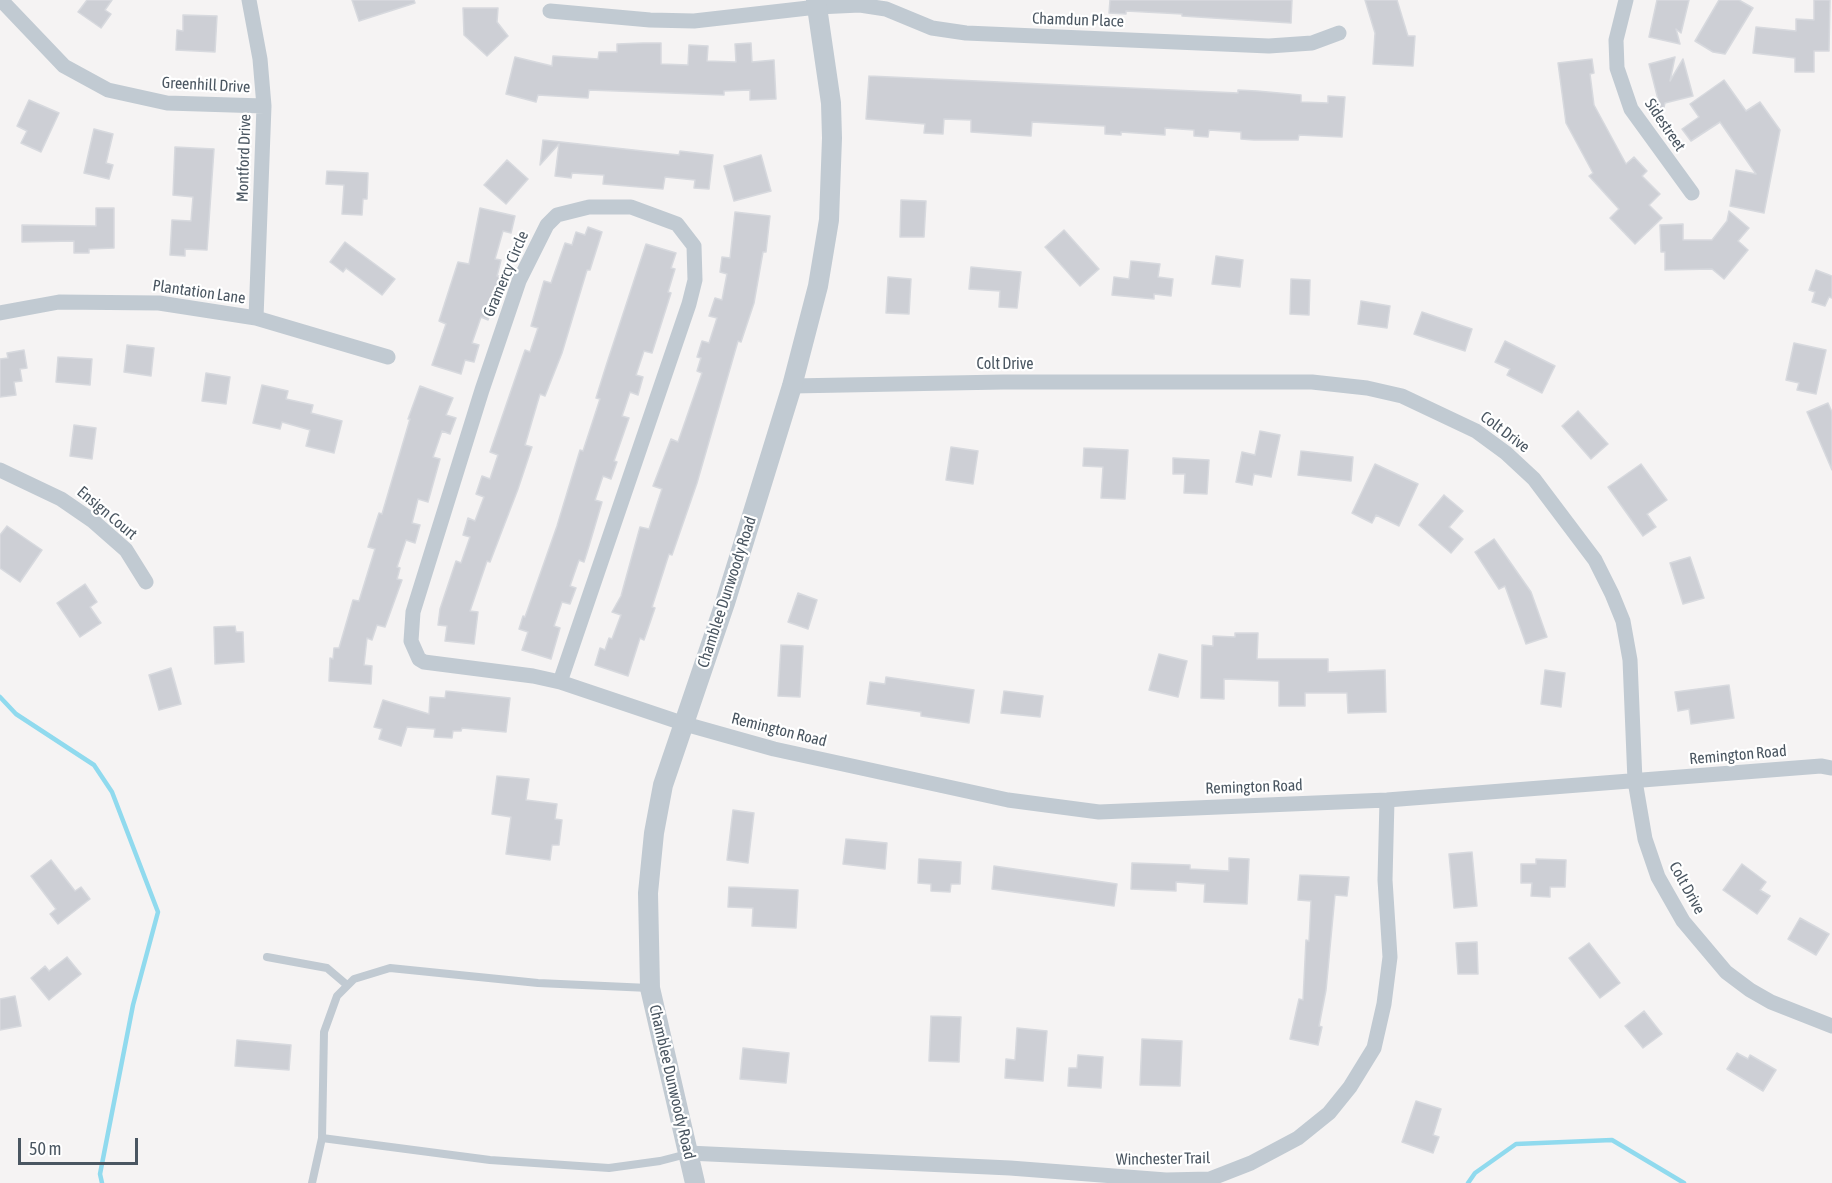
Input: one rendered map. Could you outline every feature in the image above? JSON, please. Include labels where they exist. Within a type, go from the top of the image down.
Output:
[{"type":"street","name":"Greenhill Drive","points":[[1,0],[64,66],[108,90],[167,103],[264,106]]},
{"type":"street","name":"Montford Drive","points":[[249,0],[260,59],[264,106],[256,318]]},
{"type":"street","name":"Sidestreet","points":[[1626,0],[1616,40],[1617,68],[1631,109],[1692,193]]},
{"type":"street","name":"Chamdun Place","points":[[550,11],[650,20],[694,21],[817,3],[886,9],[932,28],[1019,36],[1288,45],[1312,43],[1339,33]]},
{"type":"street","name":"Chamblee Dunwoody Road","points":[[695,1183],[650,988],[648,893],[654,833],[663,785],[685,724],[792,386],[818,286],[829,220],[831,103],[817,3]]},
{"type":"street","name":"Gramercy Circle","points":[[560,682],[689,304],[695,280],[694,246],[690,230],[631,207],[589,207],[553,211],[519,281],[482,390],[413,612],[410,656],[439,666],[533,676],[560,682],[685,724]]},
{"type":"street","name":"Plantation Lane","points":[[0,313],[59,302],[159,303],[256,318],[388,357]]},
{"type":"street","name":"Colt Drive","points":[[792,386],[1003,382],[1312,382],[1367,388],[1402,396],[1436,410],[1476,431],[1506,453],[1534,479],[1595,560],[1623,621],[1628,650],[1635,781],[1645,839],[1658,877],[1683,921],[1726,972],[1750,990],[1771,1002],[1832,1026]]},
{"type":"street","name":"Ensign Court","points":[[0,470],[62,499],[93,521],[126,550],[146,582]]},
{"type":"street","name":"Remington Road","points":[[685,724],[774,749],[1008,800],[1099,812],[1387,800],[1821,766],[1832,768]]},
{"type":"street","name":"Winchester Trail","points":[[688,1153],[1010,1168],[1166,1180],[1210,1179],[1251,1163],[1298,1138],[1329,1113],[1350,1087],[1374,1048],[1384,1004],[1390,957],[1385,880],[1387,800]]},
{"type":"lane","points":[[267,957],[327,968],[347,985]]},
{"type":"lane","points":[[312,1183],[322,1138],[324,1032],[337,996],[354,979],[390,968],[538,983],[650,988]]},
{"type":"lane","points":[[322,1138],[490,1160],[609,1168],[660,1161],[688,1153]]},
{"type":"building","points":[[87,0],[112,0],[105,10],[111,14],[101,28],[78,12]]},
{"type":"building","points":[[352,0],[414,0],[415,3],[359,21]]},
{"type":"building","points":[[1110,0],[1292,0],[1291,23],[1182,16],[1182,14],[1126,11],[1126,14],[1109,13]]},
{"type":"building","points":[[1365,0],[1397,0],[1408,36],[1415,36],[1413,66],[1373,64],[1375,33]]},
{"type":"building","points":[[1657,0],[1689,0],[1681,33],[1676,29],[1680,44],[1649,37]]},
{"type":"building","points":[[1719,0],[1739,0],[1753,8],[1725,54],[1713,52],[1695,41]]},
{"type":"building","points":[[1814,0],[1830,0],[1829,51],[1814,51],[1814,72],[1795,72],[1795,58],[1753,53],[1756,27],[1796,31],[1796,19],[1814,20]]},
{"type":"building","points":[[463,8],[498,8],[497,22],[508,36],[487,56],[464,35]]},
{"type":"building","points":[[183,15],[217,16],[215,52],[176,50],[177,30],[183,31]]},
{"type":"building","points":[[661,43],[661,64],[688,65],[689,45],[708,46],[707,61],[736,62],[735,44],[751,43],[752,62],[774,60],[776,99],[750,100],[750,90],[724,91],[724,95],[589,90],[588,98],[538,95],[536,102],[506,94],[515,57],[552,66],[553,56],[598,59],[599,52],[617,52],[617,44]]},
{"type":"building","points":[[1675,57],[1670,81],[1683,59],[1693,96],[1665,103],[1662,115],[1649,64]]},
{"type":"building","points":[[1592,59],[1594,73],[1590,74],[1594,105],[1626,164],[1634,157],[1647,171],[1642,176],[1660,194],[1649,205],[1662,218],[1635,244],[1610,218],[1619,209],[1589,176],[1593,173],[1566,123],[1558,63]]},
{"type":"building","points":[[869,76],[1238,93],[1238,90],[1257,91],[1301,95],[1301,102],[1328,103],[1328,96],[1345,97],[1342,137],[1299,135],[1298,140],[1254,140],[1241,139],[1241,132],[1209,130],[1208,137],[1194,136],[1194,130],[1165,128],[1165,135],[1121,132],[1121,135],[1105,134],[1105,126],[1032,122],[1031,136],[971,132],[971,120],[944,119],[943,134],[924,133],[925,124],[866,119]]},
{"type":"building","points":[[1724,80],[1746,111],[1760,102],[1780,130],[1764,213],[1730,206],[1736,170],[1756,174],[1720,122],[1691,141],[1682,129],[1699,117],[1690,104]]},
{"type":"building","points":[[29,100],[59,113],[41,152],[21,143],[27,131],[17,126]]},
{"type":"building","points":[[94,129],[113,134],[106,163],[113,165],[109,179],[84,173]]},
{"type":"building","points":[[543,140],[679,155],[680,151],[713,155],[709,189],[694,188],[695,180],[665,177],[663,189],[603,184],[604,175],[572,173],[571,178],[555,176],[559,144],[540,165]]},
{"type":"building","points":[[175,147],[214,149],[207,250],[185,249],[185,256],[170,255],[172,220],[191,221],[193,197],[173,195]]},
{"type":"building","points":[[761,155],[771,191],[734,201],[724,166]]},
{"type":"building","points":[[507,160],[528,179],[506,204],[484,185]]},
{"type":"building","points":[[327,171],[368,173],[367,199],[363,199],[362,215],[342,214],[344,185],[326,184]]},
{"type":"building","points":[[901,200],[926,201],[924,237],[900,237]]},
{"type":"building","points":[[96,208],[114,208],[114,248],[89,249],[89,253],[74,253],[74,241],[22,242],[22,225],[96,226]]},
{"type":"building","points":[[480,208],[515,216],[511,233],[503,231],[495,259],[501,260],[497,276],[501,276],[488,320],[481,317],[472,343],[479,345],[474,362],[465,360],[461,374],[432,365],[446,324],[439,321],[458,262],[469,264]]},
{"type":"building","points":[[1729,211],[1749,228],[1738,241],[1748,250],[1724,279],[1712,269],[1665,270],[1665,252],[1661,252],[1660,225],[1683,224],[1683,240],[1712,240],[1727,221]]},
{"type":"building","points":[[735,212],[770,216],[766,252],[763,252],[754,303],[741,342],[738,341],[697,483],[672,555],[669,554],[644,640],[640,638],[628,676],[595,665],[600,648],[605,650],[609,638],[612,639],[621,615],[612,612],[621,596],[640,527],[649,529],[662,489],[653,486],[671,439],[678,442],[702,373],[697,371],[701,358],[697,357],[702,341],[709,343],[717,318],[709,316],[715,298],[722,300],[727,274],[720,272],[722,257],[730,258]]},
{"type":"building","points":[[588,227],[602,232],[590,270],[587,270],[562,353],[545,396],[540,394],[525,445],[532,447],[470,611],[478,612],[474,644],[445,641],[447,626],[438,625],[440,609],[456,561],[461,563],[470,537],[463,535],[468,518],[475,521],[484,497],[476,494],[482,476],[490,479],[498,455],[490,452],[525,350],[530,352],[538,328],[531,326],[544,281],[551,283],[565,243],[572,245],[576,232],[585,235]]},
{"type":"building","points":[[1064,230],[1099,269],[1080,286],[1045,247]]},
{"type":"building","points":[[345,242],[395,279],[382,295],[346,268],[343,272],[330,262]]},
{"type":"building","points":[[646,244],[676,253],[671,268],[675,269],[668,292],[671,293],[652,353],[644,351],[636,375],[643,377],[638,395],[630,392],[622,416],[629,418],[614,461],[617,462],[611,479],[603,476],[595,500],[602,502],[584,562],[579,560],[570,586],[576,588],[570,604],[562,602],[554,626],[560,628],[551,659],[522,650],[528,632],[519,629],[557,526],[580,450],[583,451],[600,399],[596,398]]},
{"type":"building","points":[[1216,256],[1243,260],[1240,287],[1212,284]]},
{"type":"building","points":[[1131,261],[1160,264],[1158,277],[1173,279],[1171,296],[1154,294],[1154,299],[1112,295],[1114,277],[1129,279]]},
{"type":"building","points":[[971,267],[1021,272],[1017,308],[999,307],[1000,291],[969,289]]},
{"type":"building","points":[[1816,270],[1832,276],[1832,298],[1829,297],[1825,306],[1812,302],[1815,292],[1809,290]]},
{"type":"building","points":[[888,277],[911,279],[909,314],[886,313]]},
{"type":"building","points":[[1291,279],[1310,280],[1309,315],[1290,314]]},
{"type":"building","points":[[1361,301],[1390,306],[1387,328],[1358,324]]},
{"type":"building","points":[[1422,312],[1472,329],[1465,351],[1414,334]]},
{"type":"building","points":[[1505,341],[1555,366],[1542,393],[1507,375],[1510,369],[1495,362]]},
{"type":"building","points":[[1794,343],[1826,350],[1816,394],[1797,390],[1799,383],[1786,380]]},
{"type":"building","points":[[127,345],[154,348],[151,376],[124,372]]},
{"type":"building","points":[[24,350],[27,368],[20,369],[22,381],[14,382],[16,395],[0,397],[0,359],[8,358],[7,353]]},
{"type":"building","points":[[58,357],[92,359],[90,385],[56,382]]},
{"type":"building","points":[[206,373],[230,377],[226,404],[202,401]]},
{"type":"building","points":[[262,385],[288,391],[286,399],[313,405],[311,413],[342,421],[334,453],[306,446],[310,430],[282,422],[280,429],[253,423]]},
{"type":"building","points":[[420,386],[453,398],[446,415],[456,418],[450,434],[442,431],[433,457],[440,459],[428,502],[418,499],[412,523],[420,525],[415,543],[406,540],[397,567],[400,568],[397,579],[402,580],[385,627],[377,625],[372,640],[367,638],[364,665],[372,666],[371,684],[329,681],[330,658],[333,659],[334,648],[339,648],[353,600],[359,601],[375,549],[368,547],[379,513],[382,514],[410,419],[408,419]]},
{"type":"building","points":[[1828,403],[1832,412],[1832,470],[1807,412]]},
{"type":"building","points":[[1578,411],[1608,444],[1591,459],[1562,426]]},
{"type":"building","points":[[74,425],[96,428],[92,459],[70,456]]},
{"type":"building","points":[[1260,431],[1280,435],[1271,477],[1254,474],[1252,485],[1236,482],[1242,452],[1255,455]]},
{"type":"building","points":[[951,447],[978,451],[973,484],[946,480]]},
{"type":"building","points":[[1084,448],[1128,450],[1125,499],[1101,498],[1103,467],[1083,466]]},
{"type":"building","points":[[1301,451],[1353,457],[1351,481],[1298,475]]},
{"type":"building","points":[[1173,458],[1209,460],[1207,494],[1184,493],[1185,474],[1173,474]]},
{"type":"building","points":[[1375,464],[1418,484],[1399,526],[1376,515],[1372,523],[1352,513]]},
{"type":"building","points":[[1641,464],[1667,500],[1647,514],[1656,527],[1643,536],[1608,487]]},
{"type":"building","points":[[1444,495],[1463,511],[1449,527],[1463,539],[1451,553],[1419,525]]},
{"type":"building","points":[[7,526],[42,550],[20,582],[0,568],[0,535]]},
{"type":"building","points":[[1494,539],[1531,592],[1547,637],[1526,644],[1505,586],[1499,589],[1475,552]]},
{"type":"building","points":[[1690,557],[1704,598],[1683,604],[1670,563]]},
{"type":"building","points":[[85,584],[97,602],[90,607],[101,623],[80,637],[57,603]]},
{"type":"building","points":[[798,593],[817,600],[808,629],[788,622]]},
{"type":"building","points":[[235,626],[236,632],[243,632],[244,662],[215,664],[214,627]]},
{"type":"building","points":[[1235,633],[1258,633],[1257,659],[1328,659],[1328,672],[1385,670],[1386,712],[1348,713],[1347,693],[1305,693],[1305,706],[1279,706],[1279,681],[1224,679],[1224,699],[1201,698],[1202,645],[1213,646],[1213,636],[1235,637]]},
{"type":"building","points":[[781,645],[803,646],[800,697],[778,696]]},
{"type":"building","points":[[1159,654],[1187,661],[1178,697],[1149,690]]},
{"type":"building","points":[[171,668],[181,704],[159,710],[149,675]]},
{"type":"building","points":[[1545,670],[1565,673],[1561,707],[1541,704]]},
{"type":"building","points":[[886,677],[974,690],[969,723],[921,716],[921,712],[867,704],[870,682],[885,684]]},
{"type":"building","points":[[1729,685],[1734,718],[1691,724],[1689,709],[1678,711],[1675,692]]},
{"type":"building","points":[[446,691],[510,698],[506,732],[462,728],[461,731],[453,731],[452,738],[434,737],[435,729],[407,727],[401,746],[379,739],[382,729],[374,727],[383,700],[429,714],[430,697],[445,698]]},
{"type":"building","points":[[1004,691],[1043,696],[1040,717],[1001,713]]},
{"type":"building","points":[[497,776],[529,779],[526,800],[557,804],[555,819],[562,820],[559,845],[552,845],[550,860],[506,854],[511,817],[492,814]]},
{"type":"building","points":[[733,810],[754,813],[748,863],[727,860]]},
{"type":"building","points":[[846,839],[887,843],[885,869],[843,864]]},
{"type":"building","points":[[1472,852],[1477,906],[1454,908],[1449,854]]},
{"type":"building","points":[[1229,858],[1249,859],[1247,904],[1204,902],[1205,884],[1176,882],[1176,891],[1131,889],[1132,863],[1190,865],[1190,869],[1229,871]]},
{"type":"building","points":[[919,859],[961,862],[960,884],[951,884],[950,892],[931,891],[931,884],[918,883]]},
{"type":"building","points":[[1536,859],[1566,860],[1565,887],[1550,887],[1550,897],[1531,896],[1532,883],[1521,883],[1521,864],[1536,864]]},
{"type":"building","points":[[51,860],[75,891],[81,887],[90,899],[58,924],[50,914],[56,909],[31,876]]},
{"type":"building","points":[[1742,864],[1766,882],[1760,890],[1770,896],[1757,914],[1723,890]]},
{"type":"building","points":[[994,866],[1117,884],[1114,906],[992,889]]},
{"type":"building","points":[[1300,875],[1349,877],[1347,896],[1335,895],[1326,990],[1319,1026],[1322,1027],[1318,1045],[1290,1039],[1299,999],[1303,1000],[1306,940],[1309,941],[1311,901],[1298,900]]},
{"type":"building","points":[[729,887],[798,890],[796,928],[752,926],[753,908],[728,907]]},
{"type":"building","points":[[1800,918],[1829,934],[1816,955],[1788,939]]},
{"type":"building","points":[[1477,942],[1478,974],[1458,974],[1456,943]]},
{"type":"building","points":[[1589,943],[1620,983],[1600,998],[1569,958]]},
{"type":"building","points":[[67,957],[81,974],[49,1000],[31,978],[45,966],[49,971]]},
{"type":"building","points":[[15,996],[21,1026],[0,1030],[0,999]]},
{"type":"building","points":[[1644,1011],[1662,1034],[1643,1048],[1625,1026]]},
{"type":"building","points":[[931,1016],[961,1017],[959,1062],[929,1061]]},
{"type":"building","points":[[1017,1028],[1047,1031],[1043,1081],[1005,1078],[1006,1059],[1015,1060]]},
{"type":"building","points":[[1142,1039],[1182,1041],[1180,1086],[1140,1085]]},
{"type":"building","points":[[237,1040],[291,1045],[289,1070],[235,1066]]},
{"type":"building","points":[[743,1048],[789,1053],[786,1083],[740,1079]]},
{"type":"building","points":[[1737,1053],[1748,1059],[1750,1055],[1776,1070],[1763,1091],[1727,1069]]},
{"type":"building","points":[[1078,1055],[1103,1057],[1101,1088],[1068,1086],[1069,1068],[1077,1068]]},
{"type":"building","points":[[1416,1101],[1441,1109],[1433,1135],[1439,1137],[1433,1153],[1402,1142]]},
{"type":"waterway","points":[[0,697],[16,714],[94,765],[112,792],[158,912],[133,1005],[100,1174],[102,1183]]},
{"type":"waterway","points":[[1468,1183],[1475,1173],[1516,1144],[1612,1140],[1684,1183]]}]
